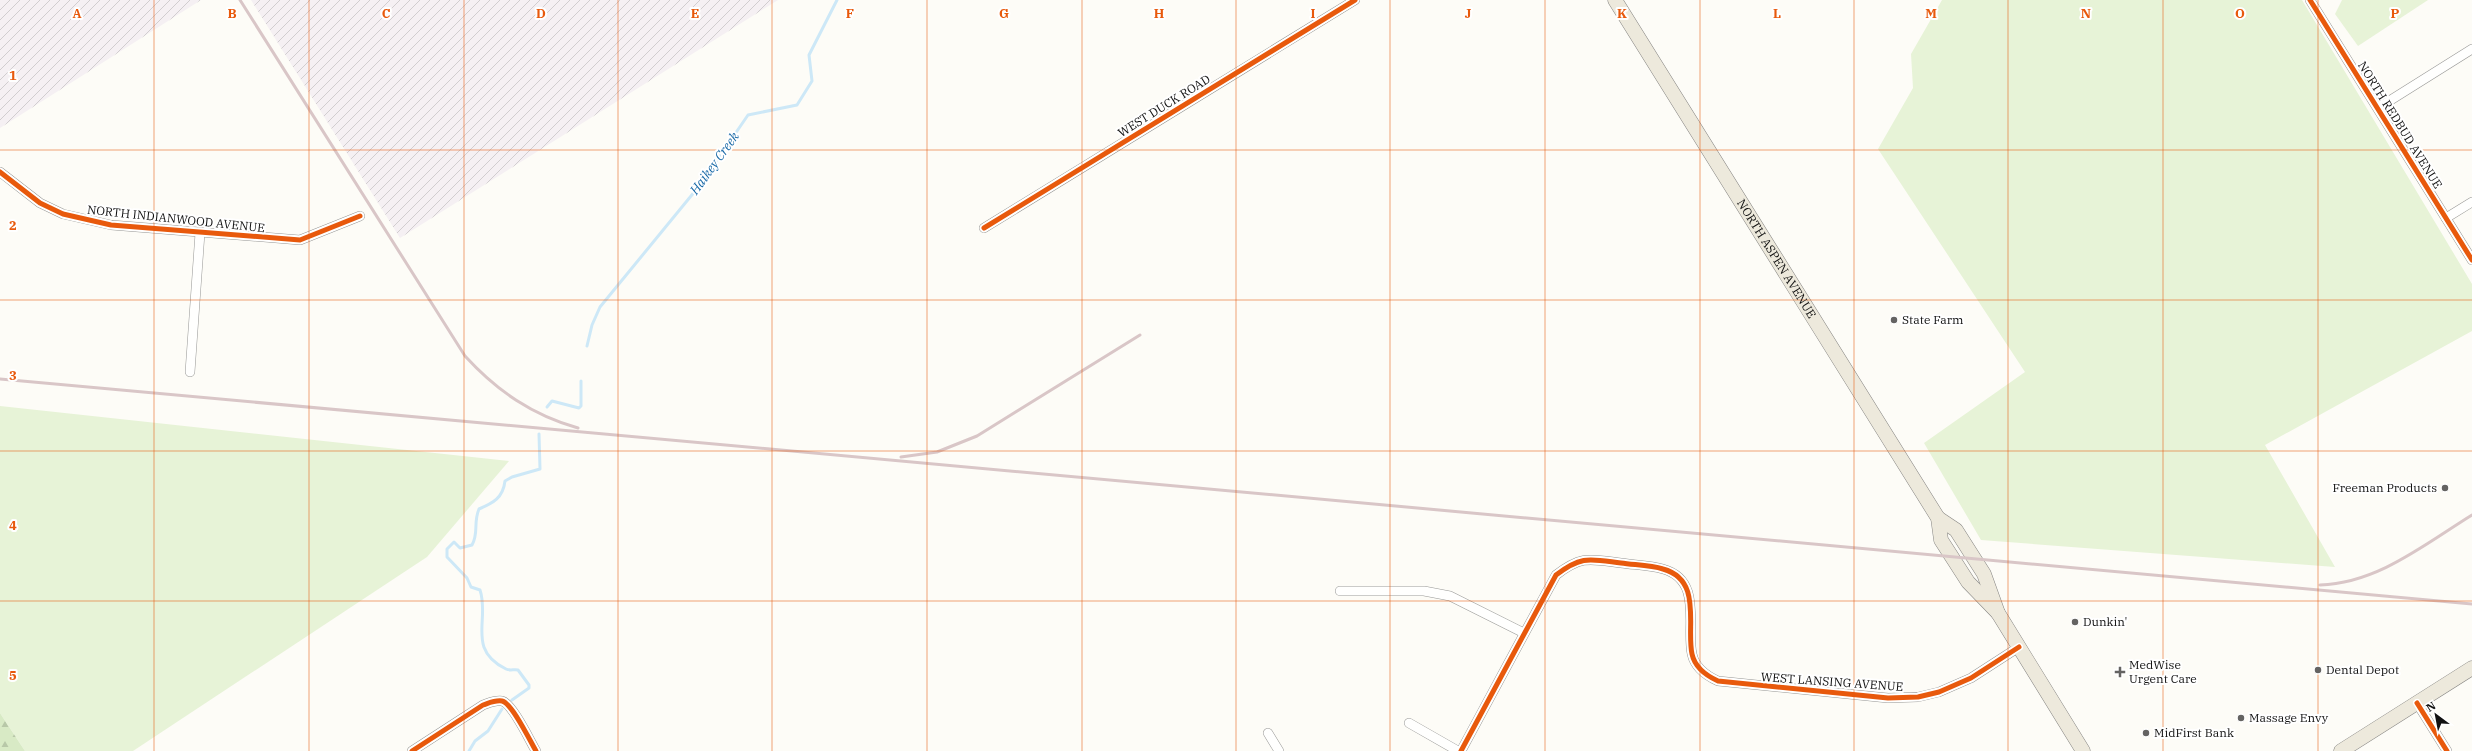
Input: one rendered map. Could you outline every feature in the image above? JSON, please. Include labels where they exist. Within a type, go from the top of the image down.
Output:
[{"type":"main road","name":"NORTH ASPEN AVENUE","points":[[1615,0],[1938,518],[1956,530],[1984,574],[1998,613],[2084,751]]},
{"type":"main road","points":[[2341,751],[2472,668]]},
{"type":"street","name":"WEST DUCK ROAD","points":[[984,228],[1355,0]]},
{"type":"street","name":"NORTH REDBUD AVENUE","points":[[2310,0],[2472,260]]},
{"type":"street","points":[[2378,108],[2472,49]]},
{"type":"street","name":"NORTH INDIANWOOD AVENUE","points":[[0,172],[40,203],[63,214],[111,225],[300,240],[360,216]]},
{"type":"street","points":[[2446,218],[2472,202]]},
{"type":"street","points":[[190,372],[200,233]]},
{"type":"street","name":"WEST LANSING AVENUE","points":[[1460,751],[1556,575],[1569,565],[1586,559],[1664,569],[1676,576],[1685,588],[1692,602],[1692,654],[1705,675],[1718,681],[1750,686],[1888,698],[1918,697],[1939,692],[1971,678],[2019,647]]},
{"type":"street","points":[[1340,591],[1424,591],[1450,596],[1524,633]]},
{"type":"street","points":[[412,751],[483,705],[492,701],[502,701],[510,708],[536,751]]},
{"type":"street","points":[[2417,703],[2447,751]]},
{"type":"street","points":[[1409,723],[1460,751]]},
{"type":"street","points":[[1268,733],[1279,751]]},
{"type":"shaded area","points":[[0,0],[201,0],[0,128]]},
{"type":"shaded area","points":[[251,0],[778,0],[400,238]]},
{"type":"green space","points":[[1942,0],[2302,0],[2472,284],[2472,331],[2265,445],[2335,567],[1981,540],[1924,443],[2025,372],[1878,149],[1913,88],[1911,54]]},
{"type":"green space","points":[[2342,0],[2428,0],[2358,46],[2335,14]]},
{"type":"green space","points":[[0,406],[509,461],[427,557],[133,751],[25,751],[0,713]]},
{"type":"green space","points":[[0,713],[25,751],[0,751]]},
{"type":"waterway","name":"Haikey Creek","points":[[587,346],[592,325],[600,307],[700,185],[748,115],[797,105],[812,81],[809,55],[837,0]]},
{"type":"waterway","name":"Haikey Creek","points":[[547,407],[552,401],[579,408],[581,406],[581,381]]},
{"type":"waterway","name":"Haikey Creek","points":[[512,700],[529,688],[529,685],[518,670],[506,669],[494,661],[486,652],[482,633],[483,612],[480,590],[471,587],[467,578],[447,557],[447,549],[454,542],[460,548],[472,545],[475,536],[476,519],[479,509],[500,496],[505,481],[512,477],[540,469],[539,434]]},
{"type":"waterway","points":[[469,751],[475,741],[488,731],[502,709]]},
{"type":"railway","points":[[240,0],[465,356],[477,369],[503,391],[530,409],[561,423],[578,428]]},
{"type":"railway","points":[[901,457],[937,452],[977,436],[1140,335]]},
{"type":"railway","points":[[0,379],[2472,604]]},
{"type":"railway","points":[[2320,585],[2341,583],[2381,570],[2419,549],[2472,515]]},
{"type":"cycle path","points":[[984,228],[1355,0]]},
{"type":"cycle path","points":[[2310,0],[2472,260]]},
{"type":"cycle path","points":[[0,172],[40,203],[63,214],[111,225],[300,240],[360,216]]},
{"type":"cycle path","points":[[1461,751],[1556,575],[1580,561],[1601,560],[1653,567],[1663,569],[1675,575],[1684,583],[1688,593],[1691,618],[1691,643],[1694,659],[1702,671],[1718,681],[1888,698],[1918,697],[1939,692],[1971,678],[2019,647]]},
{"type":"cycle path","points":[[412,751],[483,705],[499,701],[506,703],[511,708],[536,751]]},
{"type":"cycle path","points":[[2417,703],[2447,751]]},
{"type":"place","name":"State Farm","points":[[1894,320]]},
{"type":"place","name":"Freeman Products","points":[[2445,488]]},
{"type":"place","name":"Dunkin'","points":[[2075,622]]},
{"type":"place","name":"Dental Depot","points":[[2318,670]]},
{"type":"place","name":"MedWise Urgent Care","points":[[2120,672]]},
{"type":"place","name":"Massage Envy","points":[[2241,718]]},
{"type":"place","name":"MidFirst Bank","points":[[2146,733]]}]
